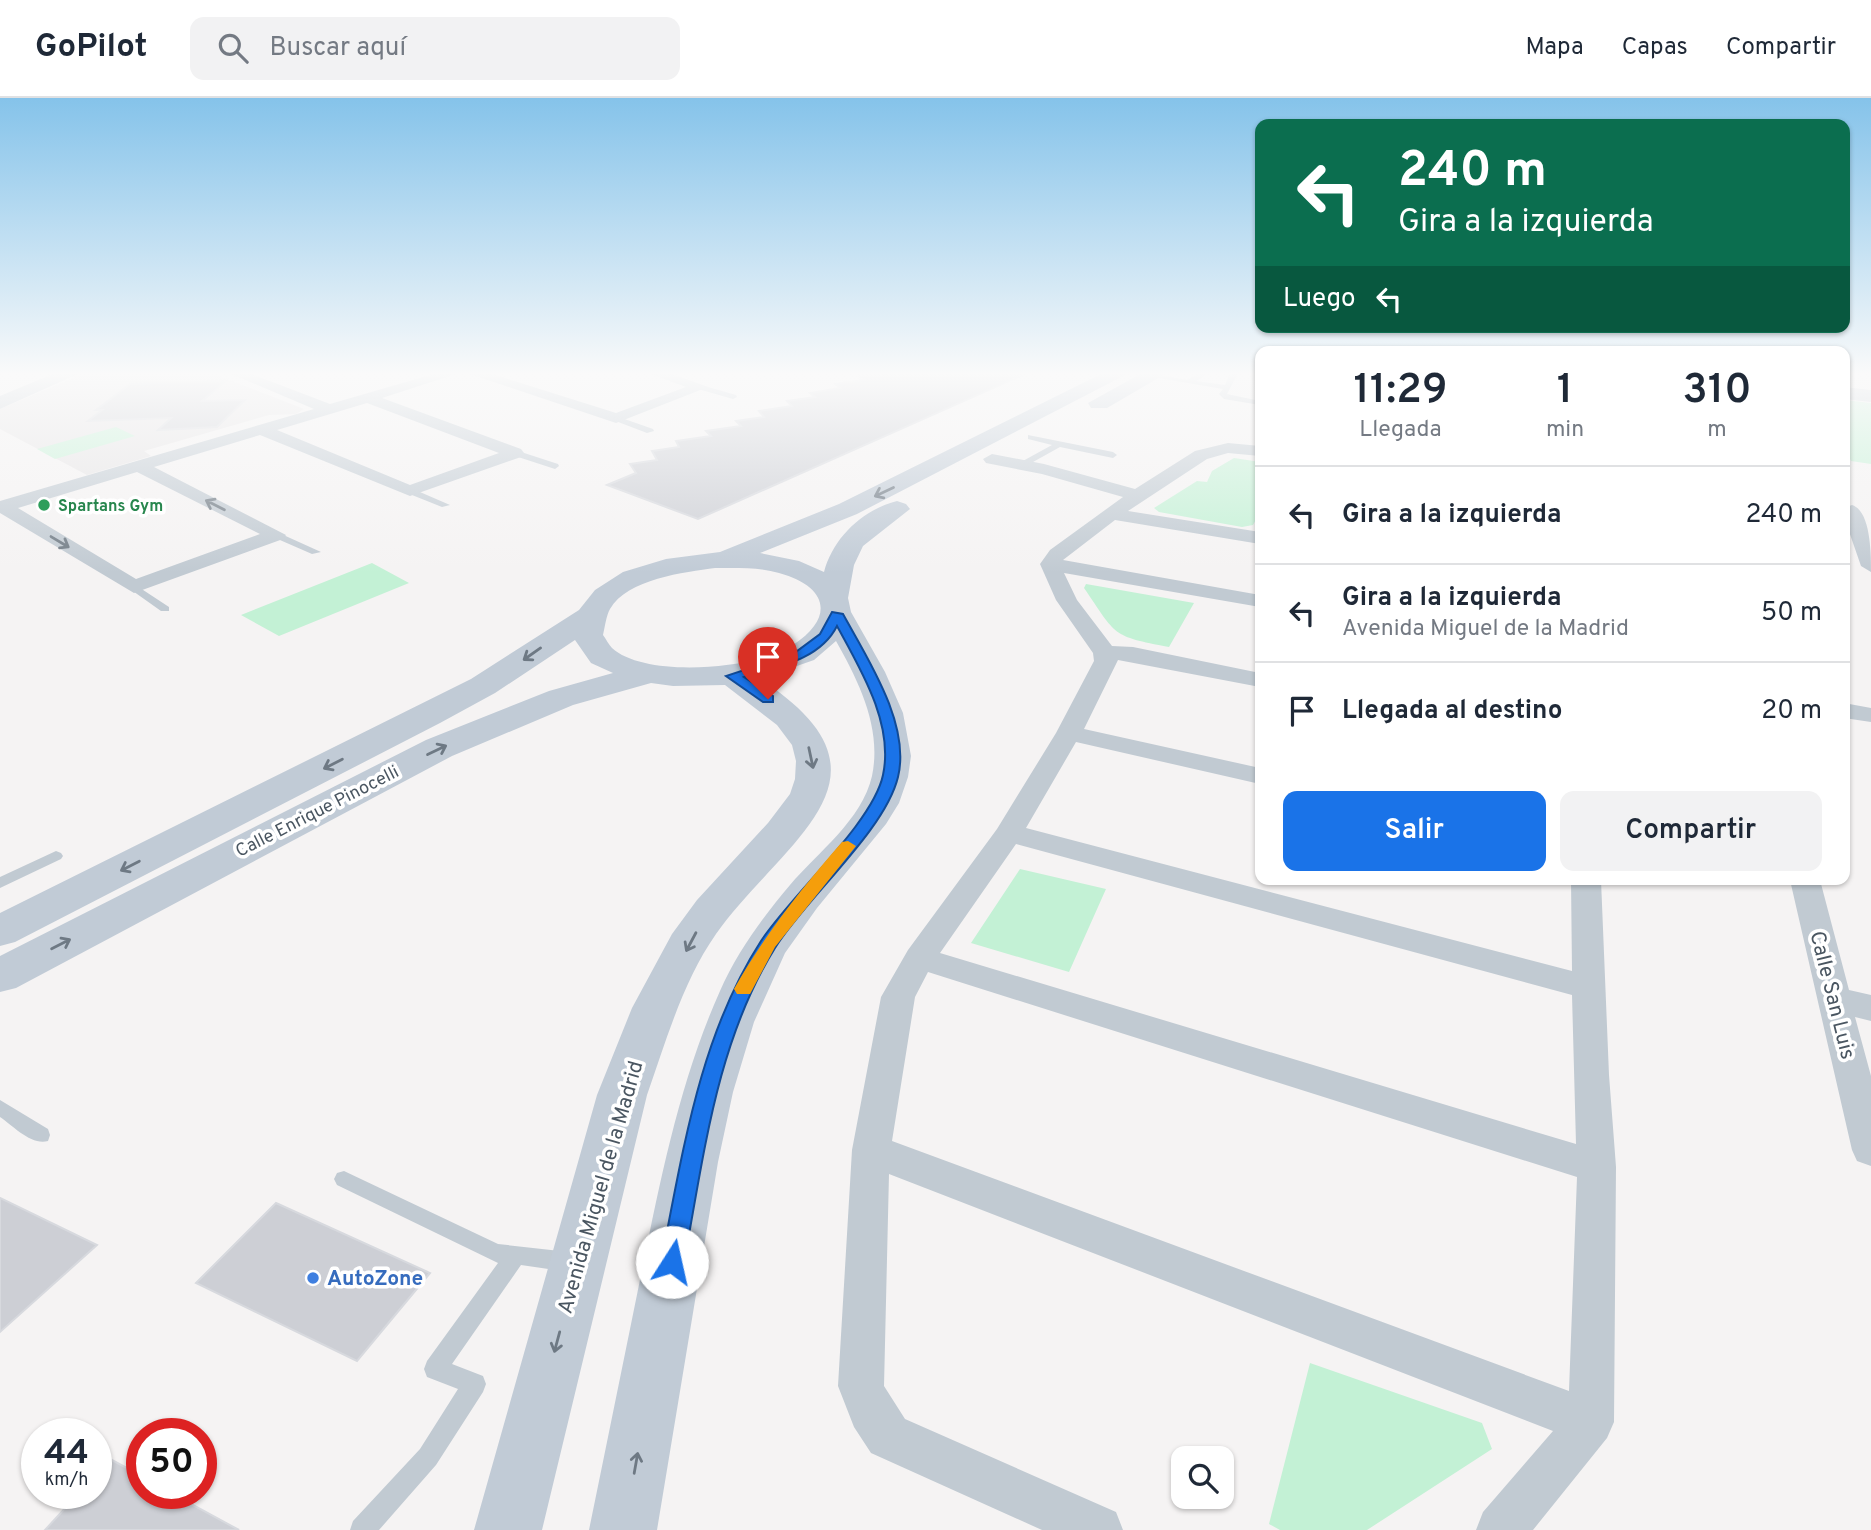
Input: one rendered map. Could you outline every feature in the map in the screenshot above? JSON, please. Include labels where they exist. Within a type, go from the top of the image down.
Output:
[{"type":"main road","points":[[715,561],[788,535],[848,509],[986,440]]},
{"type":"main road","points":[[589,617],[587,634],[597,651],[616,664],[645,674],[688,679],[733,676],[798,656],[825,636],[835,606],[838,568],[853,536],[888,514],[992,459],[1028,450],[1045,440]]},
{"type":"main road","points":[[623,1530],[691,1159],[706,1090],[724,1034],[746,984],[768,944],[798,903],[870,818],[890,778],[893,755],[883,708],[867,670],[835,606],[809,576],[790,568],[742,560],[715,561]]},
{"type":"main road","name":"Calle Enrique Pinocelli","points":[[0,931],[483,686],[589,617],[598,603],[635,579],[673,567],[715,561]]},
{"type":"main road","name":"Calle Enrique Pinocelli","points":[[0,976],[439,748],[561,698],[645,674]]},
{"type":"main road","name":"Avenida Miguel de la Madrid","points":[[508,1530],[622,1095],[671,980],[700,926],[805,801],[814,779],[813,759],[805,736],[782,709],[733,676]]},
{"type":"street","points":[[1,507],[224,440]]},
{"type":"street","points":[[286,440],[410,491],[515,453]]},
{"type":"street","points":[[480,440],[515,453]]},
{"type":"street","points":[[1050,564],[1057,554],[1137,495],[1210,451],[1239,448],[1255,450]]},
{"type":"street","points":[[1028,450],[1157,484]]},
{"type":"street","points":[[1028,450],[1137,495]]},
{"type":"street","points":[[138,466],[276,536]]},
{"type":"street","points":[[1,507],[134,587],[276,536]]},
{"type":"street","points":[[1856,511],[1871,566]]},
{"type":"street","points":[[1114,514],[1255,537]]},
{"type":"street","points":[[1050,564],[1255,600]]},
{"type":"street","points":[[1050,564],[1055,581],[1073,611],[1105,653],[1106,661],[1069,733],[1009,833],[919,958],[898,997],[871,1150],[861,1386],[870,1411],[888,1437],[1098,1530]]},
{"type":"street","points":[[1105,653],[1133,654],[1255,679]]},
{"type":"street","points":[[1850,711],[1871,715]]},
{"type":"street","points":[[1069,733],[1255,775]]},
{"type":"street","points":[[1009,833],[1588,987]]},
{"type":"street","points":[[1514,1525],[1591,1422],[1597,1167],[1586,885]]},
{"type":"street","name":"Calle San Luis","points":[[1806,885],[1871,1150]]},
{"type":"street","points":[[919,958],[1597,1167]]},
{"type":"street","points":[[1835,999],[1871,1008]]},
{"type":"street","points":[[871,1150],[1591,1422]]},
{"type":"lane","points":[[1028,450],[1059,444]]},
{"type":"lane","points":[[1028,450],[1059,444],[1114,455]]},
{"type":"lane","points":[[515,453],[555,466]]},
{"type":"lane","points":[[410,491],[445,505]]},
{"type":"lane","points":[[276,536],[316,552]]},
{"type":"lane","points":[[134,587],[165,609]]},
{"type":"lane","points":[[0,883],[56,856]]},
{"type":"lane","points":[[0,1107],[41,1135]]},
{"type":"lane","points":[[344,1179],[496,1252],[578,1263]]},
{"type":"lane","points":[[362,1530],[428,1457],[475,1384],[435,1369],[516,1255]]},
{"type":"shaded area","points":[[20,440],[183,440],[144,451],[151,456],[87,475]]},
{"type":"green space","points":[[70,440],[122,440],[55,459],[37,449]]},
{"type":"green space","points":[[1850,440],[1871,440],[1871,464],[1851,461]]},
{"type":"green space","points":[[1234,458],[1255,461],[1253,525],[1242,527],[1159,512],[1154,508],[1197,481],[1207,482],[1212,471]]},
{"type":"green space","points":[[372,563],[409,583],[279,636],[241,615]]},
{"type":"green space","points":[[1086,584],[1194,603],[1169,647],[1136,640],[1117,631],[1084,588]]},
{"type":"green space","points":[[1020,869],[1106,889],[1069,972],[971,943]]},
{"type":"green space","points":[[1310,1363],[1482,1423],[1492,1449],[1367,1530],[1280,1530],[1269,1524]]},
{"type":"building","points":[[876,440],[698,519],[607,485],[636,473],[630,464],[657,460],[652,451],[679,447],[676,441]]},
{"type":"building","points":[[0,1198],[97,1245],[0,1332]]},
{"type":"building","name":"AutoZone","points":[[276,1203],[430,1273],[357,1361],[196,1283]]},
{"type":"building","points":[[112,1460],[126,1468],[126,1509],[200,1509],[239,1530],[45,1530],[64,1509],[112,1509]]},
{"type":"slow traffic","points":[[744,989],[768,944],[798,903],[848,846]]},
{"type":"place","name":"Spartans Gym","points":[[44,505]]},
{"type":"place","name":"AutoZone","points":[[313,1278]]},
{"type":"route","points":[[672,1262],[706,1090],[724,1034],[746,984],[768,944],[798,903],[870,818],[890,778],[893,755],[883,708],[867,670],[837,614],[833,625],[814,647],[779,665],[733,676],[768,699]]}]
